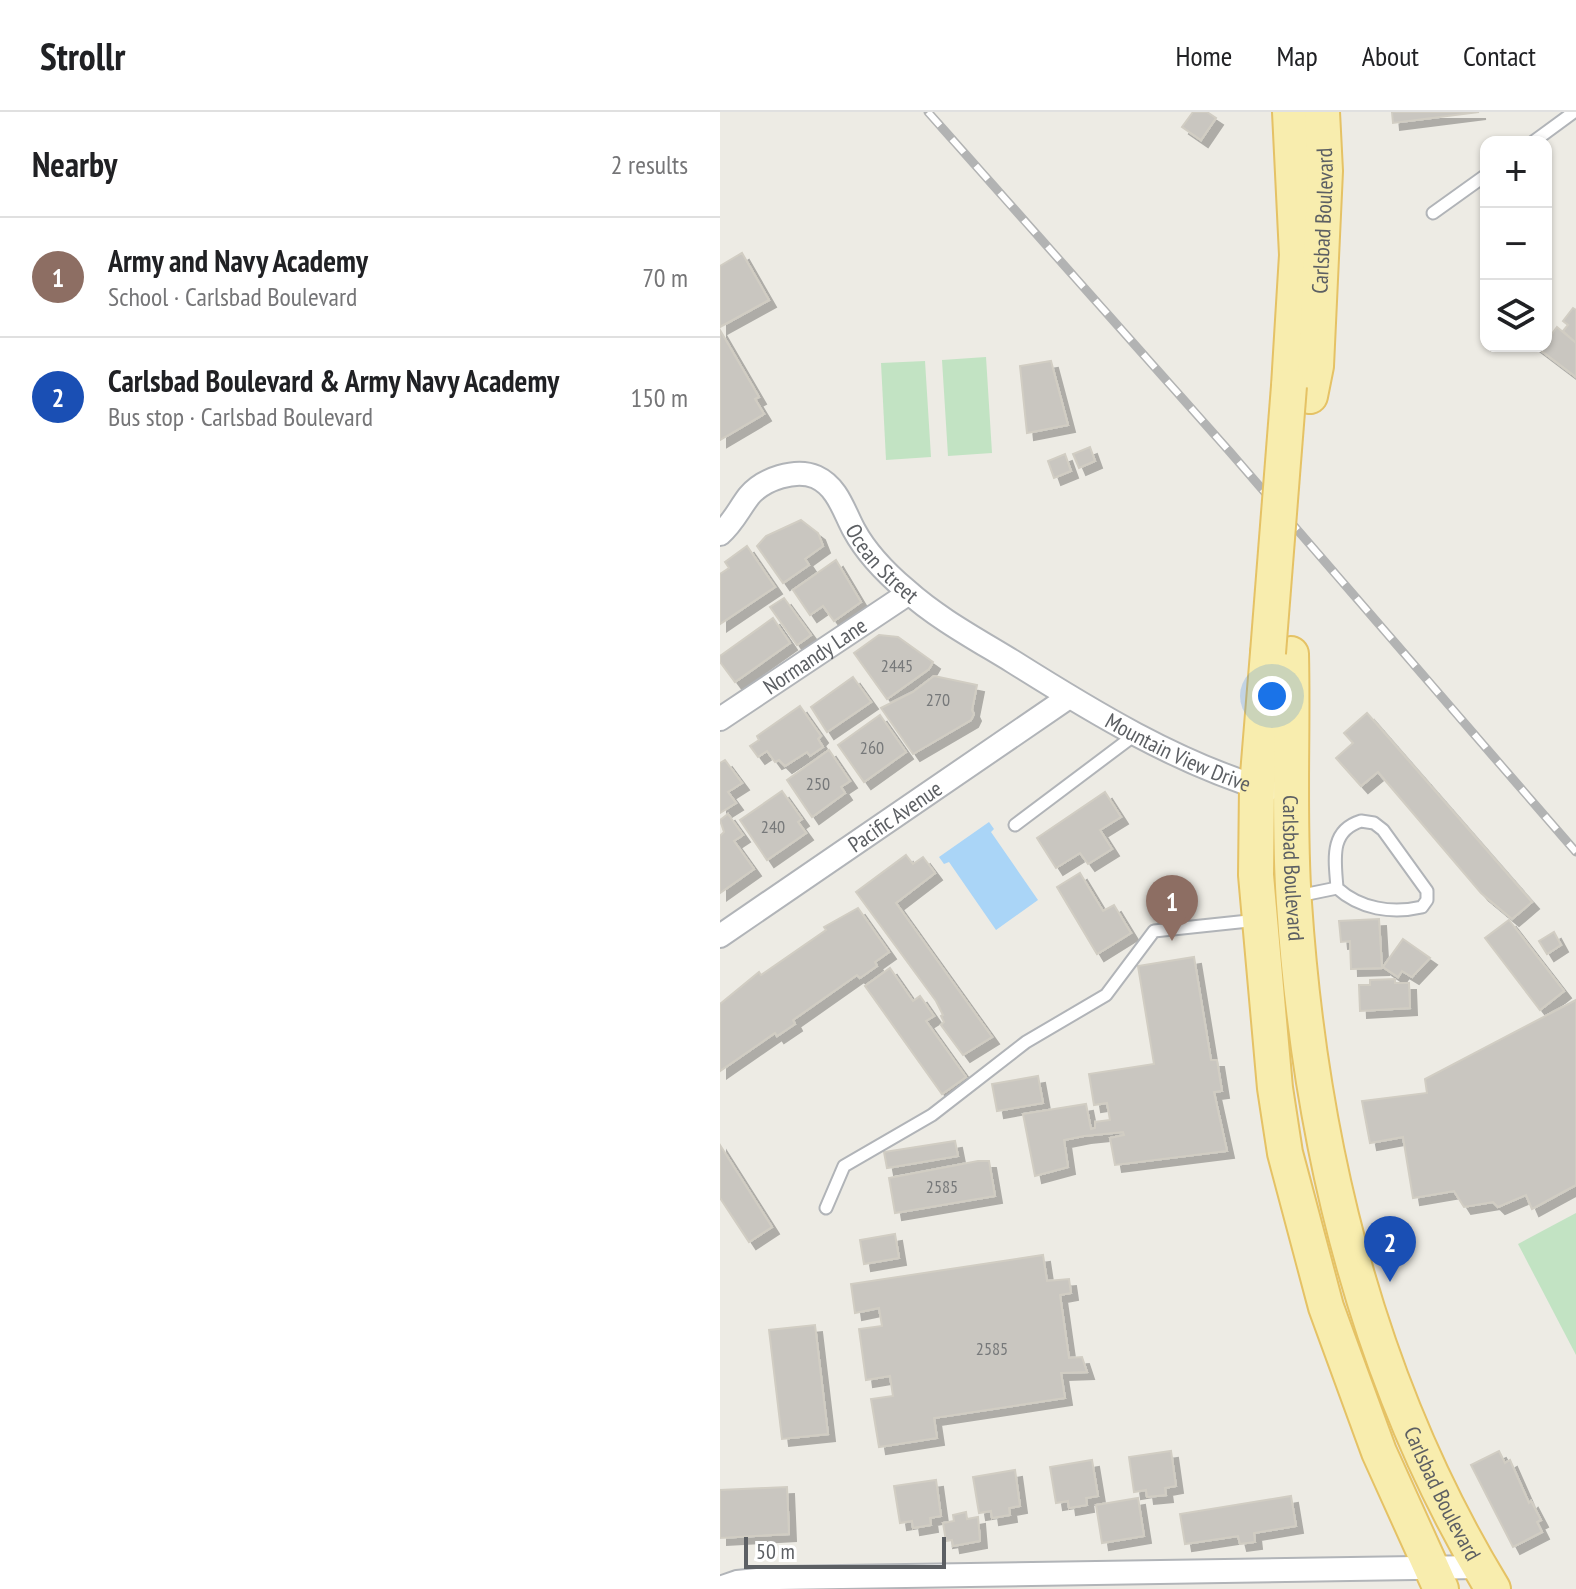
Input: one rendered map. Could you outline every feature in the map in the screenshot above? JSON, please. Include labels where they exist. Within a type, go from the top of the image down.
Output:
[{"type":"main road","name":"Carlsbad Boulevard","points":[[1290,112],[1300,391],[1280,654],[1257,787],[1256,875],[1275,1088],[1285,1153],[1326,1307],[1379,1452],[1436,1580]]},
{"type":"main road","name":"Carlsbad Boulevard","points":[[1300,391],[1316,366],[1325,171],[1322,112]]},
{"type":"main road","name":"Carlsbad Boulevard","points":[[1280,654],[1292,797],[1294,897],[1310,1070],[1331,1175],[1359,1286],[1394,1389],[1437,1487],[1486,1578]]},
{"type":"street","name":"Ocean Street","points":[[720,534],[751,493],[797,474],[817,477],[840,499],[855,531],[879,566],[909,593],[1069,697]]},
{"type":"street","name":"Normandy Lane","points":[[720,719],[909,593]]},
{"type":"street","name":"Mountain View Drive","points":[[1069,697],[1209,772],[1292,797]]},
{"type":"street","name":"Pacific Avenue","points":[[720,936],[1069,697]]},
{"type":"street","points":[[720,1588],[737,1582],[778,1578],[896,1583],[1486,1578]]},
{"type":"lane","points":[[1541,136],[1574,112]]},
{"type":"lane","points":[[1433,213],[1480,179]]},
{"type":"lane","points":[[1015,825],[1137,734]]},
{"type":"lane","points":[[1361,821],[1374,823],[1383,830],[1427,891],[1427,900],[1422,907],[1388,909],[1354,904],[1337,888],[1336,845],[1342,831],[1361,821]]},
{"type":"lane","points":[[1294,897],[1337,888]]},
{"type":"lane","points":[[826,1208],[844,1166],[932,1115],[1026,1042],[1106,995],[1154,931],[1259,920]]},
{"type":"green space","points":[[986,357],[992,453],[948,456],[942,360]]},
{"type":"green space","points":[[925,361],[931,457],[886,460],[881,363]]},
{"type":"green space","points":[[1576,1213],[1576,1355],[1518,1244]]},
{"type":"water","points":[[989,822],[994,829],[991,832],[1038,900],[996,930],[949,862],[944,864],[939,857]]},
{"type":"building","points":[[1193,112],[1207,112],[1216,118],[1201,140],[1182,127]]},
{"type":"building","points":[[1392,112],[1479,112],[1393,123]]},
{"type":"building","points":[[742,253],[769,300],[720,327],[720,266]]},
{"type":"building","points":[[1573,308],[1576,310],[1576,343],[1563,331],[1568,325],[1563,321]]},
{"type":"building","points":[[1557,327],[1576,343],[1576,377],[1543,352],[1552,352],[1552,334]]},
{"type":"building","points":[[720,330],[759,397],[755,399],[764,414],[720,440]]},
{"type":"building","points":[[1051,361],[1068,425],[1027,433],[1020,366]]},
{"type":"building","points":[[1090,447],[1095,461],[1079,468],[1073,454]]},
{"type":"building","points":[[1065,454],[1071,471],[1054,478],[1048,461]]},
{"type":"building","points":[[801,520],[818,533],[823,546],[805,559],[809,565],[783,583],[757,546],[766,536]]},
{"type":"building","points":[[747,546],[775,587],[720,624],[720,574],[729,568],[725,562]]},
{"type":"building","points":[[836,560],[861,602],[834,621],[823,606],[810,615],[793,590]]},
{"type":"building","points":[[784,598],[811,635],[797,645],[770,607]]},
{"type":"building","points":[[773,618],[790,643],[735,682],[720,662],[720,656]]},
{"type":"building","points":[[879,635],[898,637],[933,662],[929,669],[887,699],[854,653]]},
{"type":"building","points":[[934,676],[977,685],[972,710],[974,714],[971,720],[913,754],[881,708],[913,692]]},
{"type":"building","points":[[853,677],[871,702],[827,732],[811,707]]},
{"type":"building","points":[[800,706],[821,736],[818,739],[823,747],[810,756],[807,752],[785,766],[779,760],[775,762],[767,751],[758,757],[750,746],[759,740],[757,736]]},
{"type":"building","points":[[1367,713],[1532,902],[1512,919],[1481,893],[1378,772],[1361,786],[1336,758],[1353,743],[1344,733]]},
{"type":"building","points":[[880,715],[906,752],[864,782],[838,745]]},
{"type":"building","points":[[829,750],[850,781],[841,787],[845,793],[812,817],[787,780]]},
{"type":"building","points":[[725,760],[742,783],[728,792],[736,803],[720,813],[720,763]]},
{"type":"building","points":[[782,791],[802,819],[798,822],[806,833],[767,860],[740,820]]},
{"type":"building","points":[[1105,792],[1121,817],[1100,830],[1112,849],[1088,864],[1080,853],[1056,868],[1037,838]]},
{"type":"building","points":[[728,814],[743,835],[734,841],[754,869],[720,893],[720,836],[724,832],[720,820]]},
{"type":"building","points":[[906,855],[913,864],[923,857],[935,873],[896,903],[992,1037],[963,1055],[941,1025],[943,1015],[936,1001],[856,892]]},
{"type":"building","points":[[1080,873],[1103,911],[1114,905],[1131,933],[1097,954],[1057,887]]},
{"type":"building","points":[[858,908],[889,952],[875,962],[877,966],[860,978],[857,975],[793,1020],[795,1024],[777,1036],[775,1033],[720,1071],[720,1004],[759,972],[761,975],[826,930],[824,927]]},
{"type":"building","points":[[1379,919],[1382,968],[1351,969],[1350,941],[1341,942],[1339,921]]},
{"type":"building","points":[[1509,920],[1564,991],[1540,1010],[1485,938]]},
{"type":"building","points":[[1554,932],[1561,945],[1547,954],[1539,941]]},
{"type":"building","points":[[1403,939],[1430,958],[1412,977],[1402,971],[1398,977],[1383,967]]},
{"type":"building","points":[[1194,957],[1211,1060],[1217,1060],[1222,1091],[1214,1092],[1227,1151],[1115,1165],[1110,1138],[1124,1135],[1123,1132],[1084,1136],[1064,1140],[1068,1167],[1035,1176],[1023,1114],[1086,1104],[1091,1129],[1095,1128],[1095,1122],[1110,1120],[1107,1103],[1094,1105],[1089,1074],[1154,1064],[1138,966]]},
{"type":"building","points":[[890,968],[913,1001],[920,996],[934,1016],[926,1021],[966,1077],[942,1094],[865,986]]},
{"type":"building","points":[[1395,979],[1395,983],[1409,983],[1410,1008],[1360,1011],[1359,985],[1370,985],[1370,980]]},
{"type":"building","points":[[1576,1000],[1576,1185],[1532,1209],[1526,1195],[1498,1207],[1493,1202],[1464,1207],[1454,1191],[1413,1198],[1403,1137],[1370,1143],[1362,1101],[1427,1093],[1425,1079]]},
{"type":"building","points":[[1038,1076],[1043,1103],[997,1111],[992,1084]]},
{"type":"building","points":[[955,1141],[958,1156],[887,1168],[884,1152]]},
{"type":"building","points":[[720,1145],[772,1227],[749,1242],[720,1198]]},
{"type":"building","points":[[989,1161],[995,1196],[895,1213],[889,1178]]},
{"type":"building","points":[[895,1234],[899,1258],[864,1264],[860,1240]]},
{"type":"building","points":[[1043,1255],[1047,1281],[1069,1279],[1071,1293],[1060,1295],[1069,1358],[1082,1357],[1087,1372],[1061,1373],[1065,1398],[934,1418],[937,1438],[879,1447],[871,1399],[893,1396],[890,1376],[866,1380],[859,1329],[882,1326],[879,1308],[855,1313],[851,1284]]},
{"type":"building","points":[[815,1325],[828,1434],[782,1439],[769,1330]]},
{"type":"building","points":[[1171,1451],[1176,1486],[1165,1488],[1166,1495],[1147,1497],[1146,1490],[1134,1492],[1129,1457]]},
{"type":"building","points":[[1499,1451],[1505,1463],[1510,1460],[1529,1503],[1531,1501],[1541,1520],[1537,1522],[1542,1532],[1513,1547],[1471,1465]]},
{"type":"building","points":[[1092,1460],[1098,1496],[1086,1498],[1087,1505],[1069,1508],[1068,1501],[1056,1503],[1050,1467]]},
{"type":"building","points":[[1015,1470],[1020,1506],[1009,1508],[1010,1515],[992,1518],[991,1511],[979,1513],[973,1477]]},
{"type":"building","points":[[936,1480],[941,1516],[930,1518],[931,1525],[913,1528],[912,1521],[900,1523],[894,1486]]},
{"type":"building","points":[[787,1487],[789,1534],[720,1538],[720,1490]]},
{"type":"building","points":[[1291,1496],[1296,1526],[1254,1533],[1255,1542],[1240,1544],[1238,1536],[1185,1544],[1180,1514]]},
{"type":"building","points":[[1138,1498],[1144,1536],[1102,1543],[1096,1505]]},
{"type":"building","points":[[966,1512],[967,1519],[978,1517],[980,1541],[953,1546],[952,1540],[946,1541],[943,1523],[954,1521],[953,1515]]},
{"type":"railway","points":[[928,112],[1230,452],[1576,852]]},
{"type":"place","name":"Army and Navy Academy","points":[[1172,941]]},
{"type":"place","name":"Carlsbad Boulevard & Army Navy Academy","points":[[1390,1282]]}]
